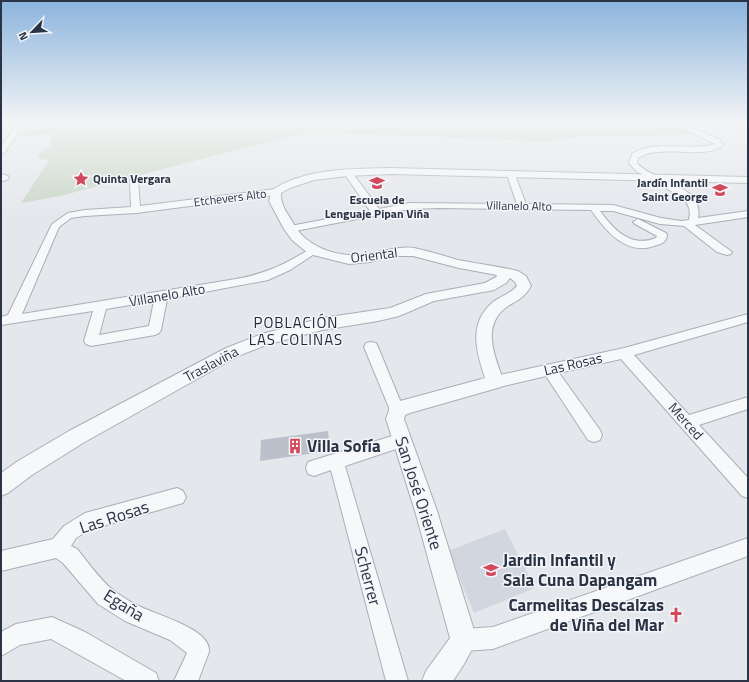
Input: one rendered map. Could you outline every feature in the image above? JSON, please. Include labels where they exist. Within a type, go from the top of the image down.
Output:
[{"type":"street","points":[[637,154],[633,158],[633,163],[640,170],[678,190],[691,201],[695,208],[696,216],[690,223],[721,250],[727,252]]},
{"type":"street","name":"Etchevers Alto","points":[[13,319],[55,226],[68,216],[85,213],[136,210],[276,192],[284,185],[291,183],[348,173],[390,171],[748,180]]},
{"type":"street","points":[[348,173],[376,212]]},
{"type":"street","points":[[511,175],[522,206]]},
{"type":"street","points":[[134,180],[136,210]]},
{"type":"street","name":"Oriental","points":[[276,192],[275,201],[290,229],[296,237],[314,251],[349,260],[370,258],[391,252],[413,252],[459,264],[507,273]]},
{"type":"street","name":"Villanelo Alto","points":[[290,229],[409,206],[612,208],[660,222],[690,223],[748,214]]},
{"type":"street","points":[[593,207],[605,225],[621,238],[630,243],[640,246],[662,240],[662,235],[640,223],[626,212]]},
{"type":"street","name":"Villanelo Alto","points":[[1,320],[161,297],[236,283],[264,276],[286,268],[314,251]]},
{"type":"street","points":[[495,382],[483,344],[487,319],[493,310],[519,294],[524,286],[521,279],[507,273]]},
{"type":"street","name":"Traslaviña","points":[[1,486],[25,468],[76,437],[232,352],[262,340],[322,324],[378,316],[394,312],[431,297],[489,287],[498,283],[507,273]]},
{"type":"street","points":[[101,306],[91,341],[155,330],[161,297]]},
{"type":"street","name":"Las Rosas","points":[[397,410],[406,406],[495,382],[624,353],[748,318]]},
{"type":"street","name":"San José Oriente","points":[[371,347],[397,410],[395,419],[426,511],[464,640]]},
{"type":"street","name":"Merced","points":[[624,353],[748,490]]},
{"type":"street","points":[[549,370],[594,435]]},
{"type":"street","points":[[687,422],[748,403]]},
{"type":"street","points":[[314,468],[402,440]]},
{"type":"street","name":"Scherrer","points":[[339,470],[397,681]]},
{"type":"street","name":"Las Rosas","points":[[58,548],[70,532],[86,522],[178,497]]},
{"type":"street","points":[[436,681],[464,640],[493,638],[748,547]]},
{"type":"street","points":[[1,561],[48,548],[58,548]]},
{"type":"street","name":"Egaña","points":[[58,548],[70,556],[105,596],[132,614],[177,632],[199,648],[199,654],[190,675],[185,681]]},
{"type":"street","points":[[1,645],[16,635],[52,628],[77,640],[148,681]]},
{"type":"shaded area","name":"Jardin Infantil y Sala Cuna Dapangam","points":[[505,529],[535,588],[474,613],[448,551]]},
{"type":"green space","points":[[40,154],[222,154],[60,196],[21,203],[48,162],[48,160],[38,158]]},
{"type":"building","name":"Villa Sofía","points":[[328,431],[330,451],[260,461],[261,440]]},
{"type":"place","name":"Quinta Vergara","points":[[81,179]]},
{"type":"place","name":"Escuela de Lenguaje Pipan Viña","points":[[377,183]]},
{"type":"place","name":"Jardín Infantil Saint George","points":[[720,190]]},
{"type":"place","name":"Villa Sofía","points":[[295,446]]},
{"type":"place","name":"Jardin Infantil y Sala Cuna Dapangam","points":[[491,570]]},
{"type":"place","name":"Carmelitas Descalzas de Viña del Mar","points":[[676,615]]},
{"type":"district","name":"POBLACIÓN LAS COLINAS","points":[[296,332]]}]
